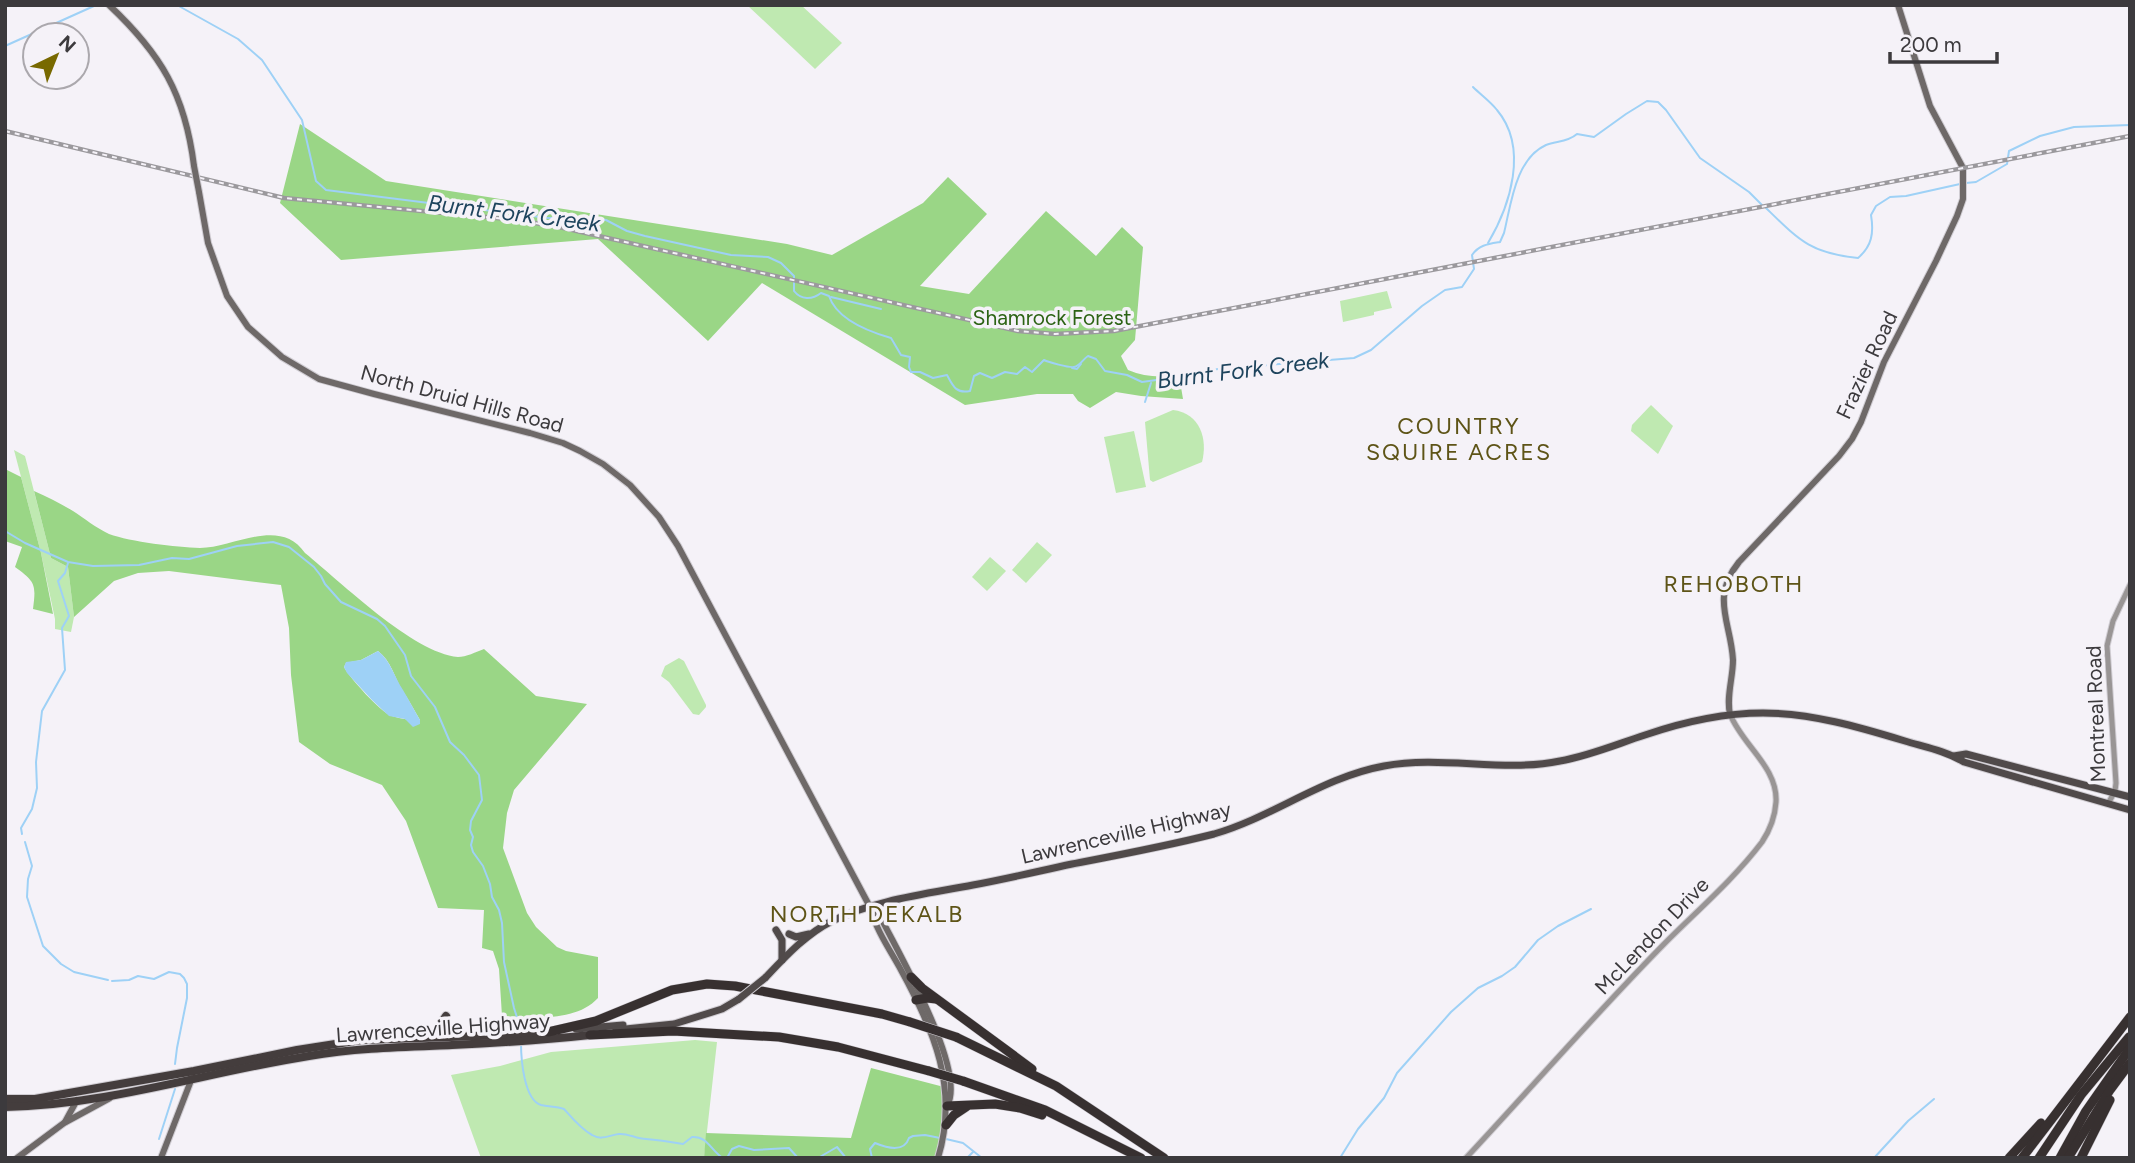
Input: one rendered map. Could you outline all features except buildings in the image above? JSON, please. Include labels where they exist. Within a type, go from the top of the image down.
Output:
[{"type":"highway","points":[[911,977],[1056,1086],[1164,1158]]},
{"type":"highway","points":[[548,1032],[596,1021],[672,990],[707,984],[735,986],[882,1014],[910,1022],[956,1037],[1056,1086]]},
{"type":"highway","points":[[919,999],[937,999]]},
{"type":"highway","points":[[424,1038],[438,1028],[446,1016],[448,1029],[463,1037]]},
{"type":"highway","points":[[2022,1158],[2130,1017]]},
{"type":"highway","points":[[590,1035],[673,1031],[779,1037],[838,1047],[963,1081],[1045,1110],[1141,1158]]},
{"type":"highway","name":"Lawrenceville Highway","points":[[530,1037],[548,1032]]},
{"type":"highway","name":"Lawrenceville Highway","points":[[192,1075],[352,1050],[590,1035]]},
{"type":"highway","points":[[2039,1158],[2081,1095],[2129,1036]]},
{"type":"highway","points":[[2046,1158],[2072,1114],[2129,1036]]},
{"type":"highway","name":"Lawrenceville Highway","points":[[192,1075],[361,1040],[463,1037],[510,1039]]},
{"type":"highway","points":[[2063,1157],[2086,1111],[2130,1048]]},
{"type":"highway","points":[[2063,1157],[2130,1063]]},
{"type":"highway","points":[[2081,1158],[2111,1098],[2130,1070]]},
{"type":"highway","points":[[5,1099],[34,1099],[192,1075]]},
{"type":"highway","points":[[5,1107],[51,1105],[115,1096],[192,1075]]},
{"type":"highway","points":[[2009,1158],[2082,1078]]},
{"type":"highway","points":[[947,1105],[995,1104],[1020,1108],[1086,1129]]},
{"type":"highway","points":[[946,1129],[954,1115],[968,1106]]},
{"type":"main road","name":"North Druid Hills Road","points":[[109,5],[150,47],[170,81],[185,117],[191,141],[208,243],[227,296],[248,327],[282,357],[305,372],[329,382],[563,443],[603,464],[630,485],[659,517],[678,546],[870,908],[873,919],[919,999]]},
{"type":"main road","name":"Frazier Road","points":[[1730,714],[1728,706],[1733,661],[1723,605],[1729,576],[1749,550],[1852,439],[1894,341],[1962,205],[1963,168],[1930,106],[1898,5]]},
{"type":"main road","name":"Lawrenceville Highway","points":[[590,1035],[674,1024],[722,1009],[765,978],[813,933],[832,921],[891,901],[1003,880],[1216,833],[1271,812],[1345,776],[1381,766],[1426,761],[1516,765],[1560,762],[1666,728],[1730,714],[1773,713],[1815,718],[1884,735],[1954,756],[1964,762],[2130,810]]},
{"type":"main road","name":"Lawrenceville Highway","points":[[1954,756],[1966,754],[2130,797]]},
{"type":"main road","name":"North Druid Hills Road","points":[[870,908],[880,916],[911,977],[947,1060],[951,1099],[947,1105],[946,1129],[938,1158]]},
{"type":"main road","points":[[776,930],[782,940],[782,960]]},
{"type":"main road","points":[[789,934],[796,937],[813,933]]},
{"type":"main road","name":"Lawrenceville Highway","points":[[548,1032],[697,1017]]},
{"type":"main road","points":[[161,1158],[192,1075]]},
{"type":"main road","points":[[64,1123],[76,1102],[78,1091]]},
{"type":"main road","points":[[17,1158],[64,1123],[115,1096]]},
{"type":"street","name":"Montreal Road","points":[[2109,803],[2115,792],[2116,775],[2106,646],[2113,621],[2130,585]]},
{"type":"street","name":"McLendon Drive","points":[[1466,1158],[1657,952],[1709,901],[1769,830],[1776,799],[1774,785],[1764,764],[1738,732],[1730,714]]},
{"type":"green space","points":[[747,5],[801,5],[842,43],[815,69]]},
{"type":"green space","name":"Shamrock Forest","points":[[300,124],[386,181],[787,244],[832,255],[923,203],[948,177],[987,214],[920,286],[969,294],[1046,211],[1096,256],[1122,227],[1143,247],[1135,340],[1121,356],[1128,370],[1149,376],[1170,376],[1181,387],[1183,399],[1116,392],[1090,408],[1078,401],[1073,394],[1037,394],[965,405],[762,283],[708,341],[598,239],[341,260],[280,203]]},
{"type":"green space","points":[[1387,291],[1392,308],[1343,322],[1340,301]]},
{"type":"green space","points":[[1651,405],[1673,426],[1658,454],[1631,431],[1632,425]]},
{"type":"green space","points":[[1173,410],[1190,416],[1200,428],[1204,445],[1202,462],[1153,482],[1150,480],[1145,422]]},
{"type":"green space","points":[[1134,431],[1146,487],[1116,493],[1104,437]]},
{"type":"green space","points":[[14,450],[25,456],[51,558],[68,567],[74,617],[71,632],[55,629],[41,553]]},
{"type":"green space","points":[[5,469],[21,477],[41,553],[53,614],[33,609],[33,585],[15,567],[22,547],[5,541]]},
{"type":"green space","points":[[34,491],[68,508],[109,534],[141,542],[200,548],[269,535],[283,537],[295,542],[378,614],[420,643],[440,653],[458,657],[484,649],[536,696],[587,704],[514,790],[507,813],[503,848],[527,913],[536,927],[557,947],[598,957],[598,998],[589,1006],[566,1015],[540,1018],[502,1016],[499,969],[493,951],[482,948],[484,910],[438,908],[406,821],[382,785],[330,764],[299,742],[291,675],[289,628],[281,585],[169,571],[138,573],[114,581],[74,617],[68,567],[51,558]],"holes":[[[378,651],[389,664],[420,720],[399,718],[387,713],[366,694],[344,667],[346,663],[361,660]]]},
{"type":"green space","points":[[1037,542],[1052,555],[1026,583],[1012,570]]},
{"type":"green space","points":[[990,557],[1006,571],[987,591],[972,577]]},
{"type":"green space","points":[[679,658],[684,661],[706,705],[699,715],[693,714],[669,682],[661,676],[665,666]]},
{"type":"green space","points":[[695,1040],[717,1042],[704,1158],[481,1158],[451,1075],[500,1066],[551,1052]]},
{"type":"green space","points":[[871,1068],[944,1087],[942,1125],[935,1158],[704,1158],[706,1133],[851,1138]]},
{"type":"water","points":[[378,651],[389,664],[420,724],[413,727],[405,719],[389,716],[347,673],[344,667],[346,662],[361,660]]},
{"type":"waterway","name":"Burnt Fork Creek","points":[[177,5],[238,39],[262,60],[302,120],[316,181],[326,190],[548,218],[589,217],[606,220],[627,231],[645,236],[731,255],[768,257],[781,263],[794,276],[794,291],[797,294],[807,298],[821,293],[829,296],[839,312],[847,318],[891,338],[901,355],[910,357],[911,372],[920,372],[933,378],[947,375],[953,386],[961,391],[970,391],[974,376],[980,373],[992,378],[1005,372],[1017,374],[1025,367],[1032,372],[1044,360],[1074,367],[1088,356],[1096,359],[1105,371],[1127,375],[1142,382],[1192,375],[1207,370],[1354,358],[1371,350],[1445,290],[1462,287],[1474,269],[1472,255],[1484,246],[1500,242],[1516,184],[1527,161],[1536,152],[1546,145],[1577,134],[1594,137],[1647,101],[1658,102],[1666,110],[1700,158],[1749,192],[1762,205]]},
{"type":"waterway","name":"Burnt Fork Creek","points":[[5,46],[94,6]]},
{"type":"waterway","points":[[1473,87],[1494,107],[1507,125],[1514,159],[1509,195],[1488,243]]},
{"type":"waterway","name":"Burnt Fork Creek","points":[[1966,183],[1976,182],[2007,164],[2009,151],[2040,136],[2074,127],[2130,125]]},
{"type":"waterway","name":"Burnt Fork Creek","points":[[1766,208],[1806,243],[1828,253],[1858,258],[1871,239],[1871,215],[1876,206],[1890,197],[1960,184]]},
{"type":"waterway","points":[[831,297],[881,309]]},
{"type":"waterway","name":"Burnt Fork Creek","points":[[1072,368],[1077,369],[1081,364]]},
{"type":"waterway","points":[[1145,402],[1151,383]]},
{"type":"waterway","points":[[5,531],[68,562],[93,566],[139,565],[172,558],[189,559],[237,546],[273,542],[289,547],[314,567],[341,602],[377,619],[385,626],[405,655],[411,676],[435,707],[450,742],[479,775],[482,800],[471,821],[471,845],[483,866],[492,897],[499,910],[504,962],[521,1030]]},
{"type":"waterway","points":[[22,834],[21,828],[32,809],[37,788],[36,762],[42,711],[65,670],[62,628],[69,616],[58,581],[65,573],[68,563]]},
{"type":"waterway","points":[[25,842],[32,866],[27,897],[43,946],[61,964],[74,972],[108,980]]},
{"type":"waterway","points":[[1340,1158],[1358,1129],[1384,1098],[1397,1073],[1451,1012],[1478,988],[1515,967],[1538,940],[1591,909]]},
{"type":"waterway","points":[[112,981],[129,980],[138,976],[154,979],[169,972],[180,974],[184,978],[187,998],[175,1064]]},
{"type":"waterway","points":[[521,1043],[527,1087],[535,1102],[564,1109],[580,1127],[592,1135],[602,1138],[622,1134],[683,1144],[692,1137],[697,1137],[706,1141],[723,1158]]},
{"type":"waterway","points":[[159,1139],[175,1089]]},
{"type":"waterway","points":[[1874,1158],[1908,1121],[1934,1099]]},
{"type":"waterway","points":[[872,1158],[870,1149],[875,1143],[895,1148],[903,1146],[913,1136],[940,1138]]},
{"type":"waterway","points":[[946,1139],[963,1143],[982,1158]]},
{"type":"waterway","points":[[727,1158],[732,1149],[739,1146],[754,1150],[789,1148],[798,1158]]},
{"type":"waterway","points":[[818,1158],[837,1147],[846,1158]]},
{"type":"waterway","points":[[967,1158],[973,1152]]},
{"type":"railway","points":[[5,131],[284,198],[517,220],[559,227],[1018,331],[1055,334],[1114,331],[2130,136]]},
{"type":"district","name":"COUNTRY SQUIRE ACRES","points":[[1459,439]]},
{"type":"district","name":"REHOBOTH","points":[[1734,584]]},
{"type":"district","name":"NORTH DEKALB","points":[[867,914]]}]
